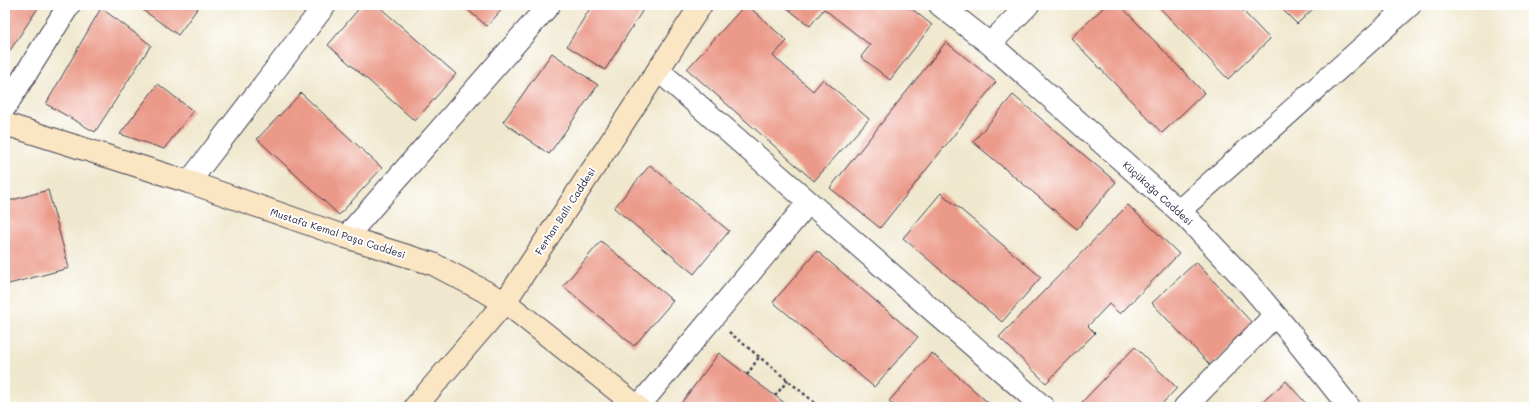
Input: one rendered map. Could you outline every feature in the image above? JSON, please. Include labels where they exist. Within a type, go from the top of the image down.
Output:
[{"type":"main road","name":"Ferhan Ballı Caddesi","points":[[415,407],[505,302],[701,5]]},
{"type":"main road","name":"Mustafa Kemal Paşa Caddesi","points":[[5,124],[189,182],[346,237],[433,264],[505,302],[638,407]]},
{"type":"street","points":[[5,107],[70,5]]},
{"type":"street","points":[[189,182],[325,5]]},
{"type":"street","points":[[346,237],[548,5]]},
{"type":"street","name":"Küçükağa Caddesi","points":[[940,5],[990,44],[1179,211],[1212,244],[1275,315],[1349,407]]},
{"type":"street","points":[[990,44],[1028,5]]},
{"type":"street","points":[[1179,211],[1410,5]]},
{"type":"street","points":[[658,70],[1043,407]]},
{"type":"street","points":[[638,407],[809,202]]},
{"type":"street","points":[[1189,397],[1275,315]]},
{"type":"path","points":[[712,318],[820,407]]},
{"type":"path","points":[[747,375],[759,357]]},
{"type":"path","points":[[776,396],[788,380]]},
{"type":"building","points":[[5,5],[40,5],[5,58]]},
{"type":"building","points":[[136,5],[200,5],[178,35]]},
{"type":"building","points":[[362,5],[377,5],[456,74],[415,121],[328,45]]},
{"type":"building","points":[[462,5],[506,5],[487,26]]},
{"type":"building","points":[[592,5],[646,5],[605,70],[567,46]]},
{"type":"building","points":[[745,5],[747,5],[787,41],[773,56],[813,91],[823,79],[869,119],[814,181],[687,69]]},
{"type":"building","points":[[783,5],[907,5],[932,25],[890,80],[861,57],[870,45],[824,9],[810,26]]},
{"type":"building","points":[[1106,5],[1120,5],[1204,93],[1162,133],[1071,38]]},
{"type":"building","points":[[1157,5],[1237,5],[1270,39],[1228,79]]},
{"type":"building","points":[[1278,5],[1317,5],[1297,24]]},
{"type":"building","points":[[101,8],[151,45],[95,132],[46,104]]},
{"type":"building","points":[[946,42],[996,82],[880,228],[830,188]]},
{"type":"building","points":[[552,53],[598,85],[549,154],[503,122]]},
{"type":"building","points":[[158,84],[193,111],[164,149],[120,134]]},
{"type":"building","points":[[301,93],[382,168],[339,215],[257,139]]},
{"type":"building","points":[[1013,95],[1116,182],[1077,229],[973,142]]},
{"type":"building","points":[[650,165],[729,231],[694,274],[614,208]]},
{"type":"building","points":[[48,190],[69,268],[5,285],[5,202]]},
{"type":"building","points":[[941,193],[1041,277],[1002,322],[903,238]]},
{"type":"building","points":[[1128,205],[1179,254],[1120,314],[1109,304],[1088,326],[1095,333],[1046,383],[999,337]]},
{"type":"building","points":[[601,241],[673,301],[634,346],[563,286]]},
{"type":"building","points":[[817,251],[918,337],[874,387],[773,302]]},
{"type":"building","points":[[1196,262],[1254,325],[1211,366],[1152,303]]},
{"type":"building","points":[[1135,347],[1177,388],[1159,407],[1087,407],[1082,402]]},
{"type":"building","points":[[719,353],[747,375],[790,407],[679,406]]},
{"type":"building","points":[[932,353],[993,407],[896,407],[889,401]]},
{"type":"building","points":[[1286,381],[1309,407],[1257,407]]}]
